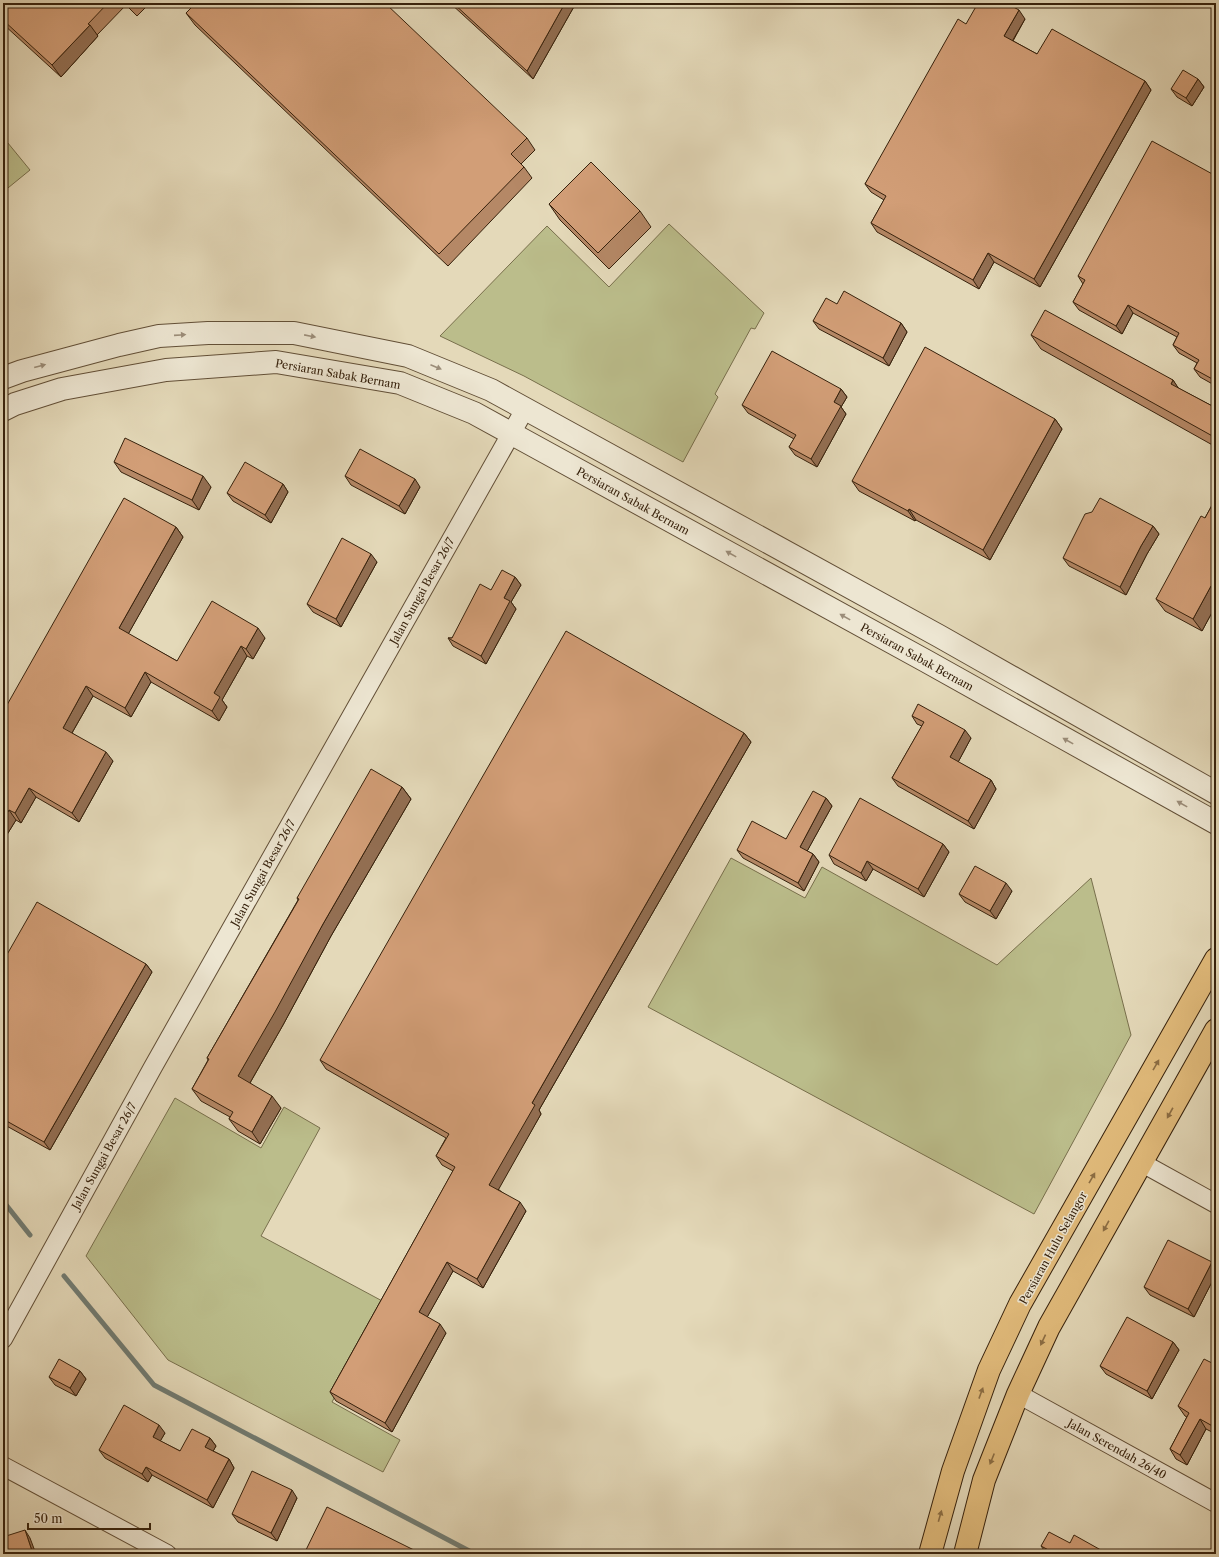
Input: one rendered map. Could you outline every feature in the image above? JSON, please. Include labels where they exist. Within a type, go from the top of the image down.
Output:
[{"type":"main road","name":"Persiaran Hulu Selangor","points":[[930,1554],[953,1471],[989,1370],[1020,1304],[1216,959]]},
{"type":"main road","points":[[965,1554],[984,1480],[1018,1394],[1049,1327],[1216,1030]]},
{"type":"street","points":[[3,378],[35,367],[159,336],[208,332],[294,333],[408,356],[491,390],[939,636],[1216,793]]},
{"type":"street","points":[[159,336],[166,370]]},
{"type":"street","name":"Persiaran Sabak Bernam","points":[[3,410],[15,404],[62,389],[166,370],[276,362],[400,383],[474,413],[926,661],[1216,823]]},
{"type":"street","name":"Jalan Sungai Besar 26/7","points":[[3,1339],[153,1067],[525,409]]},
{"type":"street","points":[[1142,1163],[1216,1204]]},
{"type":"street","name":"Jalan Serendah 26/40","points":[[1018,1394],[1216,1503]]},
{"type":"street","points":[[3,1466],[168,1554]]},
{"type":"green space","points":[[3,137],[30,170],[3,192]]},
{"type":"green space","points":[[669,224],[764,313],[755,329],[751,328],[715,394],[718,397],[683,462],[524,376],[440,336],[547,226],[609,287]]},
{"type":"green space","points":[[731,858],[805,898],[822,867],[997,965],[1091,878],[1131,1035],[1034,1214],[648,1007]]},
{"type":"green space","points":[[175,1098],[261,1148],[284,1107],[320,1128],[261,1236],[386,1303],[332,1402],[400,1440],[383,1472],[168,1360],[86,1256]]},
{"type":"building","points":[[3,3],[66,3],[69,6],[72,3],[108,3],[88,24],[90,25],[52,65],[3,20]]},
{"type":"building","points":[[196,3],[385,3],[527,138],[511,154],[524,167],[439,254],[186,13]]},
{"type":"building","points":[[453,3],[565,3],[527,71]]},
{"type":"building","points":[[978,3],[1006,3],[1019,10],[1004,36],[1037,54],[1052,29],[1145,81],[1034,279],[988,253],[973,280],[871,223],[886,196],[865,184],[958,19],[966,24]]},
{"type":"building","points":[[1183,70],[1198,79],[1186,98],[1171,89]]},
{"type":"building","points":[[1152,141],[1216,176],[1216,381],[1194,369],[1199,360],[1173,345],[1179,333],[1128,305],[1116,326],[1073,302],[1085,280],[1078,276]]},
{"type":"building","points":[[591,162],[640,211],[598,253],[549,204]]},
{"type":"building","points":[[844,291],[901,323],[883,358],[813,321],[826,298],[837,304]]},
{"type":"building","points":[[1045,310],[1173,380],[1171,384],[1216,408],[1216,438],[1031,335]]},
{"type":"building","points":[[925,347],[1055,419],[983,550],[909,509],[908,511],[852,481]]},
{"type":"building","points":[[772,351],[841,389],[834,402],[841,406],[811,459],[789,447],[796,435],[742,405]]},
{"type":"building","points":[[125,438],[203,476],[192,500],[114,462]]},
{"type":"building","points":[[360,449],[415,479],[399,506],[345,476]]},
{"type":"building","points":[[245,462],[283,484],[265,515],[227,493]]},
{"type":"building","points":[[124,498],[176,527],[119,628],[177,661],[212,601],[258,628],[246,649],[241,646],[214,693],[220,697],[212,711],[145,672],[125,708],[86,686],[63,728],[106,752],[72,813],[29,788],[15,813],[9,810],[3,820],[3,712]]},
{"type":"building","points":[[1100,498],[1153,526],[1120,587],[1063,558],[1085,514],[1092,512]]},
{"type":"building","points":[[1216,498],[1216,582],[1213,587],[1211,586],[1193,619],[1156,599],[1201,516],[1205,518]]},
{"type":"building","points":[[342,538],[371,554],[336,619],[307,604]]},
{"type":"building","points":[[502,570],[515,577],[504,598],[510,601],[481,656],[448,638],[452,638],[480,584],[491,590]]},
{"type":"building","points":[[566,631],[744,733],[532,1103],[535,1105],[489,1185],[520,1202],[477,1279],[447,1262],[419,1312],[440,1324],[385,1423],[330,1392],[455,1167],[436,1156],[449,1134],[320,1060]]},
{"type":"building","points":[[918,704],[965,730],[950,757],[991,780],[968,821],[892,778],[924,722],[912,716]]},
{"type":"building","points":[[371,769],[402,787],[238,1076],[272,1096],[252,1132],[229,1119],[233,1112],[192,1089],[209,1059],[207,1058],[299,899],[297,898]]},
{"type":"building","points":[[813,791],[826,798],[800,847],[813,854],[798,883],[737,850],[752,821],[786,839]]},
{"type":"building","points":[[860,798],[943,844],[918,889],[867,861],[861,873],[829,855]]},
{"type":"building","points":[[975,866],[1006,883],[990,911],[959,894]]},
{"type":"building","points":[[37,902],[146,964],[44,1142],[3,1119],[3,957],[5,958]]},
{"type":"building","points":[[1168,1240],[1212,1262],[1188,1309],[1144,1287]]},
{"type":"building","points":[[1127,1317],[1173,1342],[1147,1391],[1100,1366]]},
{"type":"building","points":[[59,1359],[80,1371],[70,1388],[49,1377]]},
{"type":"building","points":[[1204,1359],[1216,1365],[1216,1428],[1200,1419],[1180,1455],[1170,1449],[1189,1413],[1178,1406]]},
{"type":"building","points":[[124,1405],[159,1425],[153,1437],[180,1451],[192,1429],[210,1438],[205,1447],[229,1459],[207,1500],[146,1467],[142,1474],[99,1450]]},
{"type":"building","points":[[252,1471],[292,1490],[271,1533],[232,1514]]},
{"type":"building","points":[[327,1507],[422,1554],[304,1554]]},
{"type":"building","points":[[25,1530],[33,1554],[3,1554],[3,1537]]},
{"type":"building","points":[[1049,1532],[1070,1543],[1074,1535],[1108,1554],[1056,1554],[1041,1546]]},
{"type":"waterway","points":[[3,1201],[30,1235]]},
{"type":"waterway","points":[[64,1276],[154,1385],[475,1554]]}]
